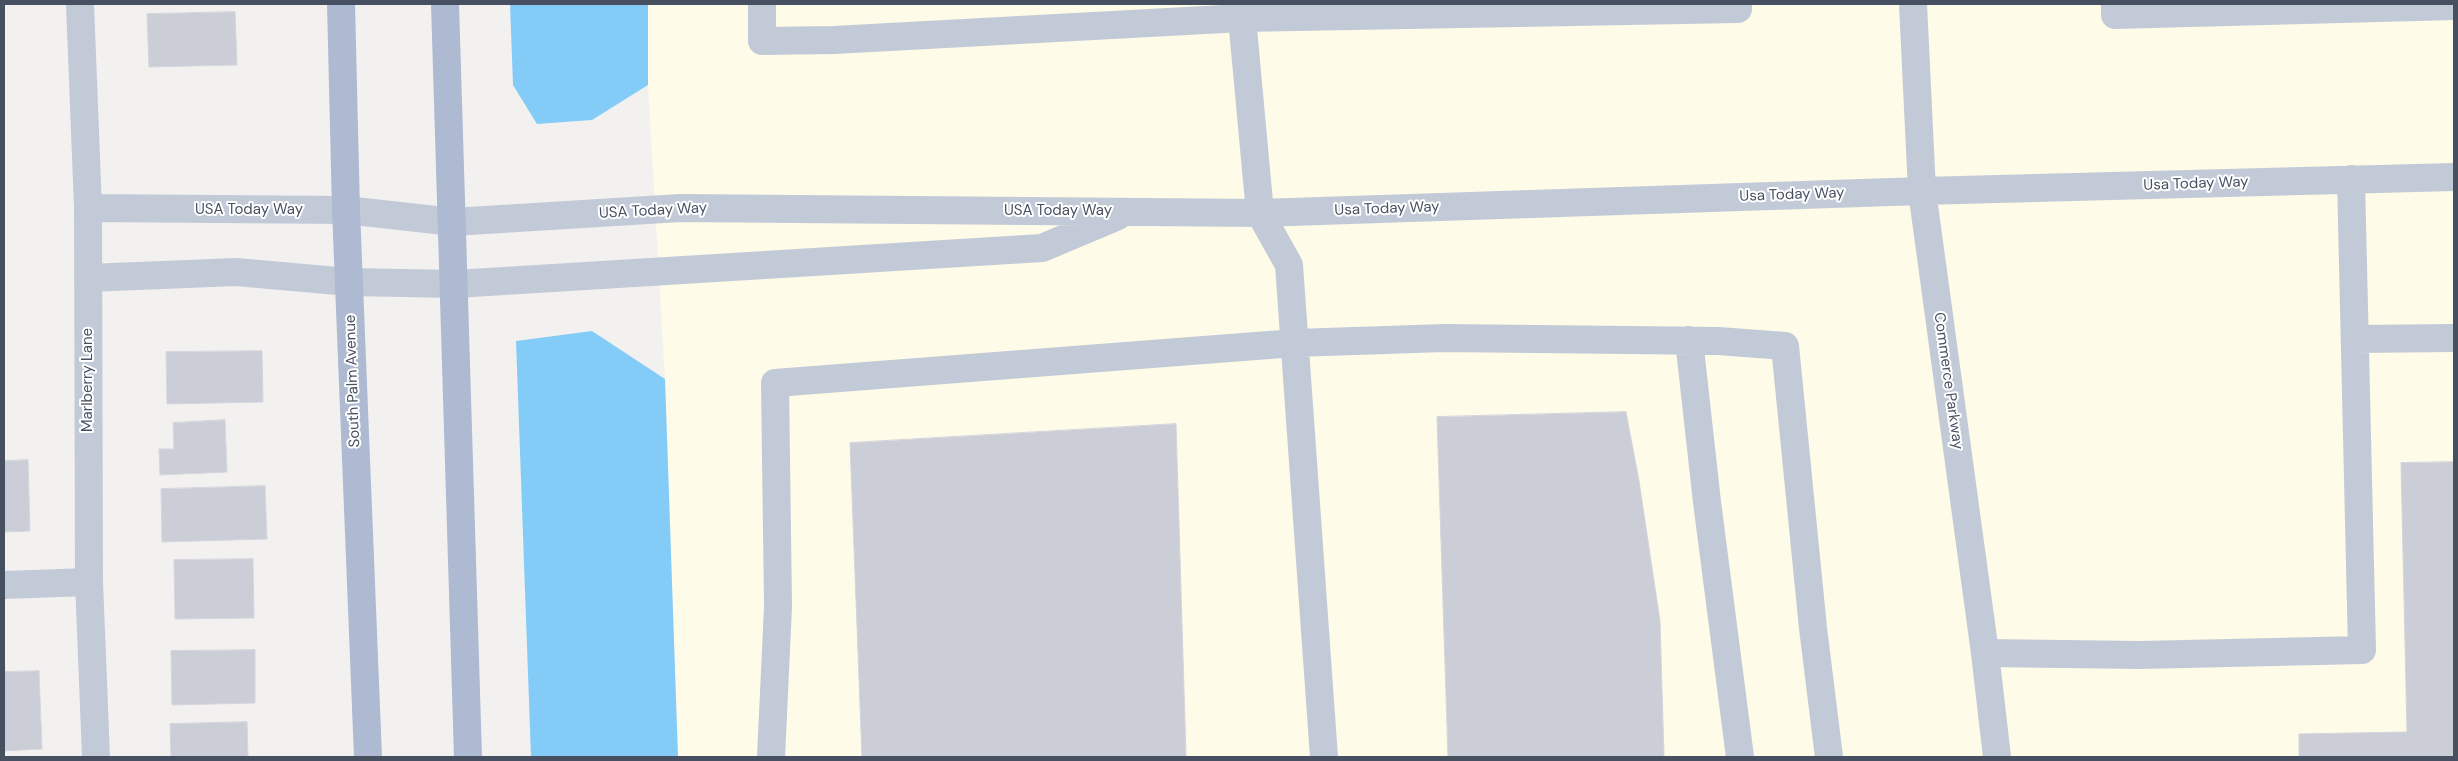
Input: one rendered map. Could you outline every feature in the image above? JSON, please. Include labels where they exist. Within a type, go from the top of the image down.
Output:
[{"type":"main road","name":"South Palm Avenue","points":[[340,4],[346,210],[368,757]]},
{"type":"main road","points":[[445,4],[468,757]]},
{"type":"street","name":"Marlberry Lane","points":[[80,4],[88,208],[89,582],[96,757]]},
{"type":"street","points":[[762,4],[762,41],[834,40],[1242,18],[1738,9],[1738,4]]},
{"type":"street","name":"Commerce Parkway","points":[[1912,4],[1922,191],[1985,653],[1997,757]]},
{"type":"street","points":[[2115,4],[2115,15],[2454,6]]},
{"type":"street","points":[[1242,18],[1260,213],[1289,265],[1324,757]]},
{"type":"street","name":"Usa Today Way","points":[[1129,212],[1260,213],[1922,191],[2454,177]]},
{"type":"street","points":[[1985,653],[2140,655],[2362,650],[2351,180]]},
{"type":"street","name":"USA Today Way","points":[[88,208],[346,210],[453,222],[680,208],[1129,212]]},
{"type":"street","name":"USA Today Way","points":[[88,278],[236,272],[349,282],[455,284],[1042,248],[1129,212]]},
{"type":"street","points":[[771,757],[778,607],[775,383],[1295,343],[1445,338],[1689,340],[1785,346],[1813,628],[1829,757]]},
{"type":"street","points":[[2355,340],[2454,338]]},
{"type":"street","points":[[1689,340],[1707,502],[1740,757]]},
{"type":"street","points":[[4,585],[89,582]]},
{"type":"shaded area","points":[[648,4],[2454,4],[2454,757],[678,757],[665,379],[648,85]]},
{"type":"water","points":[[510,4],[648,4],[648,85],[592,120],[537,124],[513,85]]},
{"type":"water","points":[[592,331],[665,379],[678,757],[531,757],[516,341]]},
{"type":"building","points":[[235,12],[237,65],[149,67],[147,14]]},
{"type":"building","points":[[262,351],[263,402],[167,404],[166,352]]},
{"type":"building","points":[[1626,412],[1639,481],[1660,621],[1664,757],[1448,757],[1437,417]]},
{"type":"building","points":[[225,420],[227,472],[160,475],[159,449],[174,449],[173,423]]},
{"type":"building","points":[[1176,424],[1186,757],[862,757],[850,443]]},
{"type":"building","points":[[28,460],[30,531],[4,532],[4,461]]},
{"type":"building","points":[[2454,462],[2454,757],[2299,757],[2299,734],[2407,732],[2401,463]]},
{"type":"building","points":[[265,486],[267,539],[162,542],[161,489]]},
{"type":"building","points":[[253,559],[254,618],[175,619],[174,560]]},
{"type":"building","points":[[255,650],[255,703],[172,705],[171,651]]},
{"type":"building","points":[[39,671],[42,749],[4,751],[4,672]]},
{"type":"building","points":[[247,722],[248,757],[171,757],[170,724]]}]
